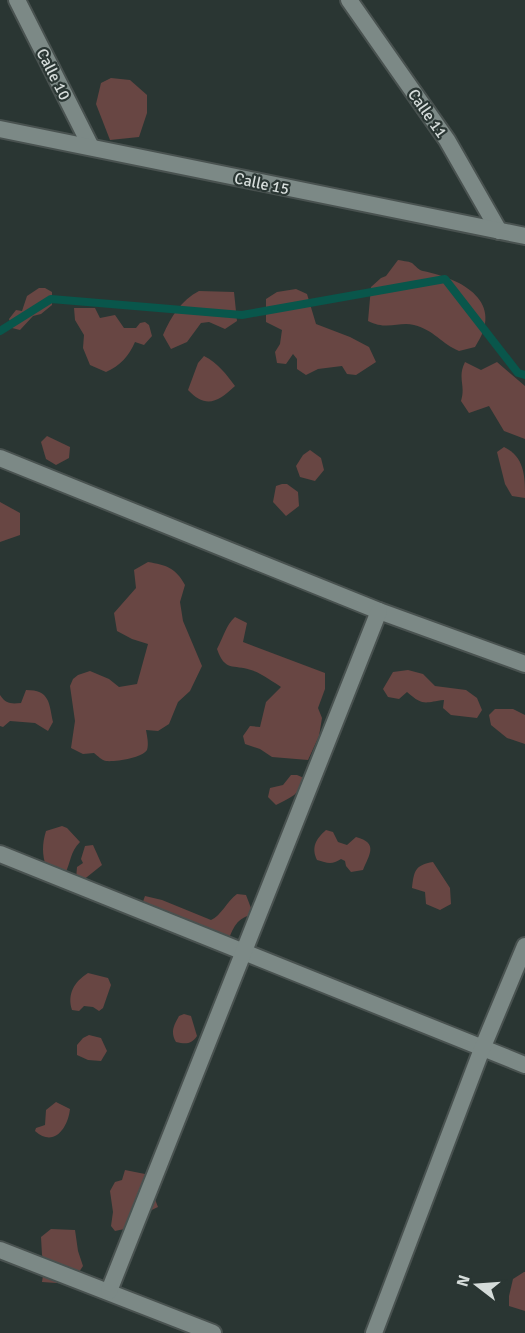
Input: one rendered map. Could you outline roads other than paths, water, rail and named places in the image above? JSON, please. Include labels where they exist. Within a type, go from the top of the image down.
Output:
[{"type":"street","name":"Calle 10","points":[[17,0],[91,147]]},
{"type":"street","name":"Calle 11","points":[[349,0],[447,140],[499,231]]},
{"type":"street","name":"Calle 15","points":[[0,129],[525,236]]},
{"type":"street","points":[[0,458],[379,610],[525,664]]},
{"type":"street","points":[[109,1291],[379,610]]},
{"type":"street","points":[[0,854],[525,1065]]},
{"type":"street","points":[[374,1333],[482,1049],[525,946]]},
{"type":"street","points":[[0,1250],[109,1291],[181,1327],[213,1333]]},
{"type":"waterway","points":[[0,331],[51,299],[242,315],[445,279],[518,373],[525,375]]}]
